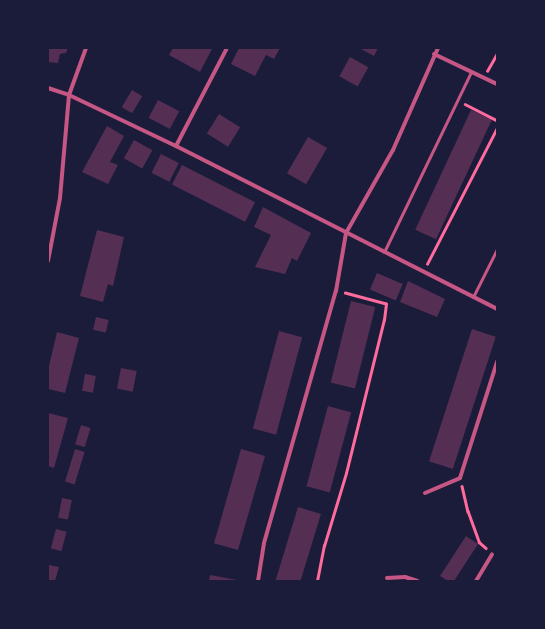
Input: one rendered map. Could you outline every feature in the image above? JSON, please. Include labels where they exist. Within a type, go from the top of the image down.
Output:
[{"type":"street","points":[[48,261],[60,198],[69,95],[86,48]]},
{"type":"street","points":[[176,146],[227,48]]},
{"type":"street","points":[[258,581],[264,543],[336,291],[346,233],[393,150],[434,54],[438,48]]},
{"type":"street","points":[[434,54],[497,84]]},
{"type":"street","points":[[48,88],[69,95],[176,146],[497,309]]},
{"type":"street","points":[[426,493],[460,478],[497,362]]},
{"type":"street","points":[[476,581],[492,554]]},
{"type":"street","points":[[387,578],[405,577],[417,581]]},
{"type":"lane","points":[[384,252],[471,72]]},
{"type":"lane","points":[[473,297],[497,249]]},
{"type":"path","points":[[482,77],[497,55]]},
{"type":"path","points":[[457,100],[497,120]]},
{"type":"path","points":[[423,272],[497,128]]},
{"type":"path","points":[[317,581],[324,546],[346,473],[384,320],[386,304],[336,291]]},
{"type":"path","points":[[460,478],[468,511],[479,542],[492,554]]},
{"type":"building","points":[[48,48],[68,48],[66,53],[60,54],[58,63],[48,62]]},
{"type":"building","points":[[173,48],[212,49],[200,72],[169,55]]},
{"type":"building","points":[[239,48],[280,48],[274,59],[266,55],[255,76],[231,64]]},
{"type":"building","points":[[359,48],[378,48],[374,56]]},
{"type":"building","points":[[350,57],[368,67],[358,86],[339,76]]},
{"type":"building","points":[[132,90],[142,96],[132,113],[122,107]]},
{"type":"building","points":[[158,100],[179,111],[170,129],[149,118]]},
{"type":"building","points":[[471,110],[492,120],[436,239],[415,230]]},
{"type":"building","points":[[219,114],[240,127],[228,147],[207,134]]},
{"type":"building","points":[[107,126],[124,136],[110,162],[118,165],[108,184],[82,172]]},
{"type":"building","points":[[308,137],[327,148],[306,184],[287,173]]},
{"type":"building","points":[[134,140],[152,150],[142,169],[124,158]]},
{"type":"building","points":[[161,154],[179,163],[169,182],[151,173]]},
{"type":"building","points":[[182,165],[255,202],[245,222],[172,185]]},
{"type":"building","points":[[263,207],[311,233],[297,261],[292,258],[285,274],[255,267],[271,235],[254,227]]},
{"type":"building","points":[[97,230],[124,237],[113,286],[108,284],[103,302],[80,296]]},
{"type":"building","points":[[377,273],[403,284],[396,301],[370,290]]},
{"type":"building","points":[[408,281],[445,299],[437,317],[400,302]]},
{"type":"building","points":[[351,301],[375,307],[355,389],[331,383]]},
{"type":"building","points":[[96,317],[109,320],[106,333],[93,330]]},
{"type":"building","points":[[472,329],[496,337],[453,469],[429,461]]},
{"type":"building","points":[[279,331],[302,337],[276,435],[253,429]]},
{"type":"building","points":[[57,332],[79,338],[65,393],[48,389],[48,370]]},
{"type":"building","points":[[121,368],[137,371],[133,392],[117,389]]},
{"type":"building","points":[[85,374],[96,376],[93,393],[82,391]]},
{"type":"building","points":[[328,406],[351,412],[330,492],[307,486]]},
{"type":"building","points":[[48,413],[68,418],[54,468],[48,466]]},
{"type":"building","points":[[81,425],[91,428],[85,447],[75,444]]},
{"type":"building","points":[[75,449],[85,452],[75,484],[65,482]]},
{"type":"building","points":[[241,449],[265,456],[238,550],[214,543]]},
{"type":"building","points":[[62,498],[72,500],[68,520],[58,518]]},
{"type":"building","points":[[298,507],[321,514],[300,581],[275,581]]},
{"type":"building","points":[[56,529],[67,532],[61,551],[51,548]]},
{"type":"building","points":[[466,536],[478,544],[454,581],[448,581],[440,576]]},
{"type":"building","points":[[49,565],[59,567],[55,581],[48,581]]},
{"type":"building","points":[[210,575],[237,580],[237,581],[209,581]]}]
